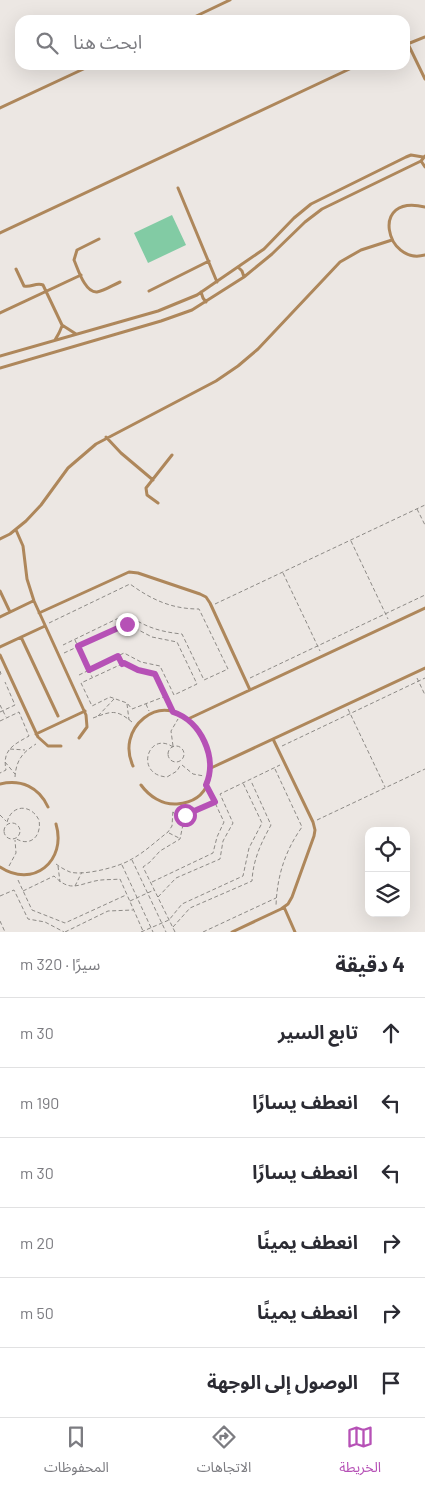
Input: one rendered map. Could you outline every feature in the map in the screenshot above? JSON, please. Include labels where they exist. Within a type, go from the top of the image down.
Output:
[{"type":"lane","points":[[198,15],[230,0]]},
{"type":"lane","points":[[410,43],[425,37]]},
{"type":"lane","points":[[410,50],[425,79]]},
{"type":"lane","points":[[0,108],[81,70]]},
{"type":"lane","points":[[0,233],[347,70]]},
{"type":"lane","points":[[0,356],[158,311],[201,292],[264,249],[294,218],[321,198],[406,156],[424,156],[421,161],[322,209],[244,277],[206,302],[177,316],[0,368]]},
{"type":"lane","points":[[421,161],[425,167]]},
{"type":"lane","points":[[178,188],[217,282]]},
{"type":"lane","points":[[425,208],[409,204],[396,209],[389,225],[392,240],[404,252],[410,256],[418,257],[425,255]]},
{"type":"lane","points":[[99,239],[80,248],[75,253],[74,260],[81,275],[87,287],[95,292],[120,282]]},
{"type":"lane","points":[[1,539],[16,530],[41,505],[72,464],[86,451],[106,437],[216,381],[238,366],[258,349],[340,262],[362,250],[392,240]]},
{"type":"lane","points":[[149,291],[209,261]]},
{"type":"lane","points":[[238,267],[244,277]]},
{"type":"lane","points":[[16,269],[24,286],[29,287],[42,284],[62,325],[76,334]]},
{"type":"lane","points":[[0,314],[81,275]]},
{"type":"lane","points":[[201,292],[202,298],[206,302]]},
{"type":"lane","points":[[55,340],[60,333],[62,325]]},
{"type":"lane","points":[[106,437],[121,453],[153,480]]},
{"type":"lane","points":[[158,504],[148,495],[146,488],[172,455]]},
{"type":"lane","points":[[16,530],[23,546],[27,580],[34,601],[85,711],[87,728],[79,738]]},
{"type":"lane","points":[[39,613],[129,572],[138,573],[200,594],[210,602],[250,690]]},
{"type":"lane","points":[[0,591],[10,612]]},
{"type":"lane","points":[[0,617],[34,601]]},
{"type":"lane","points":[[188,719],[425,608]]},
{"type":"lane","points":[[0,647],[45,625]]},
{"type":"lane","points":[[21,637],[58,716]]},
{"type":"lane","points":[[0,655],[36,734],[48,746],[61,746]]},
{"type":"lane","points":[[211,768],[425,668]]},
{"type":"lane","points":[[36,734],[85,711]]},
{"type":"lane","points":[[133,766],[129,755],[129,743],[136,726],[151,714],[164,711],[173,712],[188,719],[194,725],[207,750],[211,768],[210,775],[206,785],[192,799],[183,803],[173,804],[155,798],[141,785]]},
{"type":"lane","points":[[232,932],[284,907],[292,897],[314,836],[314,821],[274,739]]},
{"type":"lane","points":[[0,784],[15,782],[34,789],[43,797],[48,807]]},
{"type":"lane","points":[[0,867],[15,874],[27,875],[38,872],[51,861],[58,844],[56,824]]},
{"type":"lane","points":[[284,907],[295,932]]},
{"type":"path","points":[[215,604],[425,505]]},
{"type":"path","points":[[417,509],[425,526]]},
{"type":"path","points":[[350,540],[390,624]]},
{"type":"path","points":[[282,572],[323,656]]},
{"type":"path","points":[[45,625],[130,584],[147,596],[166,604],[199,609],[228,669],[204,680],[182,634],[154,629],[140,623],[127,614],[63,645]]},
{"type":"path","points":[[250,678],[425,595]]},
{"type":"path","points":[[59,656],[127,624],[152,637],[177,642],[197,684],[174,695],[160,666],[141,662],[124,654],[77,676]]},
{"type":"path","points":[[75,639],[92,678]]},
{"type":"path","points":[[118,656],[122,664]]},
{"type":"path","points":[[166,696],[132,709],[127,703],[110,697],[92,706],[81,683],[124,663],[138,670],[155,674],[166,696],[173,712]]},
{"type":"path","points":[[414,673],[425,695]]},
{"type":"path","points":[[282,745],[425,678]]},
{"type":"path","points":[[0,684],[5,682],[15,705],[1,711]]},
{"type":"path","points":[[96,717],[115,699]]},
{"type":"path","points":[[127,703],[129,720]]},
{"type":"path","points":[[146,704],[151,714]]},
{"type":"path","points":[[346,704],[386,787]]},
{"type":"path","points":[[0,705],[1,711],[6,718]]},
{"type":"path","points":[[0,721],[19,712],[29,736],[10,747],[4,762],[6,770],[0,773]]},
{"type":"path","points":[[93,718],[108,712],[114,712],[121,714],[136,726]]},
{"type":"path","points":[[173,747],[171,738],[172,728],[182,715]]},
{"type":"path","points":[[161,743],[168,744],[178,747],[184,753],[180,763],[177,771],[167,777],[155,774],[149,768],[148,757],[152,747],[161,743]]},
{"type":"path","points":[[15,782],[18,760],[26,750],[36,744]]},
{"type":"path","points":[[173,747],[169,750],[168,756],[171,761],[180,763],[193,774],[201,776],[210,775]]},
{"type":"path","points":[[9,749],[18,748],[26,750]]},
{"type":"path","points":[[4,762],[15,774]]},
{"type":"path","points":[[158,897],[176,878],[220,859],[223,840],[233,824],[220,794],[285,763]]},
{"type":"path","points":[[274,768],[302,827]]},
{"type":"path","points":[[276,912],[276,898],[284,858],[302,827],[425,769]]},
{"type":"path","points":[[173,928],[190,908],[252,881],[258,852],[271,825],[250,780]]},
{"type":"path","points":[[243,783],[262,823]]},
{"type":"path","points":[[151,883],[213,853],[217,837],[224,822],[206,785]]},
{"type":"path","points":[[175,932],[143,866],[150,862],[160,851],[180,838],[185,815],[215,802]]},
{"type":"path","points":[[51,861],[69,872],[82,872],[132,860],[168,832],[172,826],[173,804]]},
{"type":"path","points":[[20,808],[32,811],[40,820],[39,832],[33,840],[24,842],[7,837],[4,833],[4,828],[7,823],[10,814],[20,808]]},
{"type":"path","points":[[173,812],[183,824]]},
{"type":"path","points":[[0,815],[7,823],[14,823],[18,826],[19,834],[14,838]]},
{"type":"path","points":[[140,932],[144,932],[169,920],[182,904],[243,876],[250,848],[262,823],[269,820]]},
{"type":"path","points":[[168,832],[180,838]]},
{"type":"path","points":[[5,870],[15,856],[14,838]]},
{"type":"path","points":[[132,860],[166,932]]},
{"type":"path","points":[[121,864],[153,932]]},
{"type":"path","points":[[58,865],[60,882]]},
{"type":"path","points":[[38,872],[42,882]]},
{"type":"path","points":[[75,887],[82,872]]},
{"type":"path","points":[[173,872],[176,878]]},
{"type":"path","points":[[15,874],[32,910],[65,923],[127,894]]},
{"type":"path","points":[[23,891],[54,876],[67,886],[75,887],[94,881],[120,879],[144,932]]},
{"type":"path","points":[[0,896],[14,890],[28,919],[45,922],[64,932],[108,911],[133,910]]},
{"type":"path","points":[[130,902],[155,890]]},
{"type":"path","points":[[203,932],[276,898]]},
{"type":"path","points":[[187,902],[190,908]]},
{"type":"path","points":[[104,905],[108,911]]},
{"type":"path","points":[[0,921],[5,932]]},
{"type":"green space","points":[[172,215],[186,245],[148,263],[134,233]]},
{"type":"route","points":[[127,624],[78,646],[89,670],[118,656],[122,664],[124,663],[146,673],[155,674],[173,712],[182,715],[194,725],[210,759],[210,775],[206,785],[215,802],[185,815]]}]
